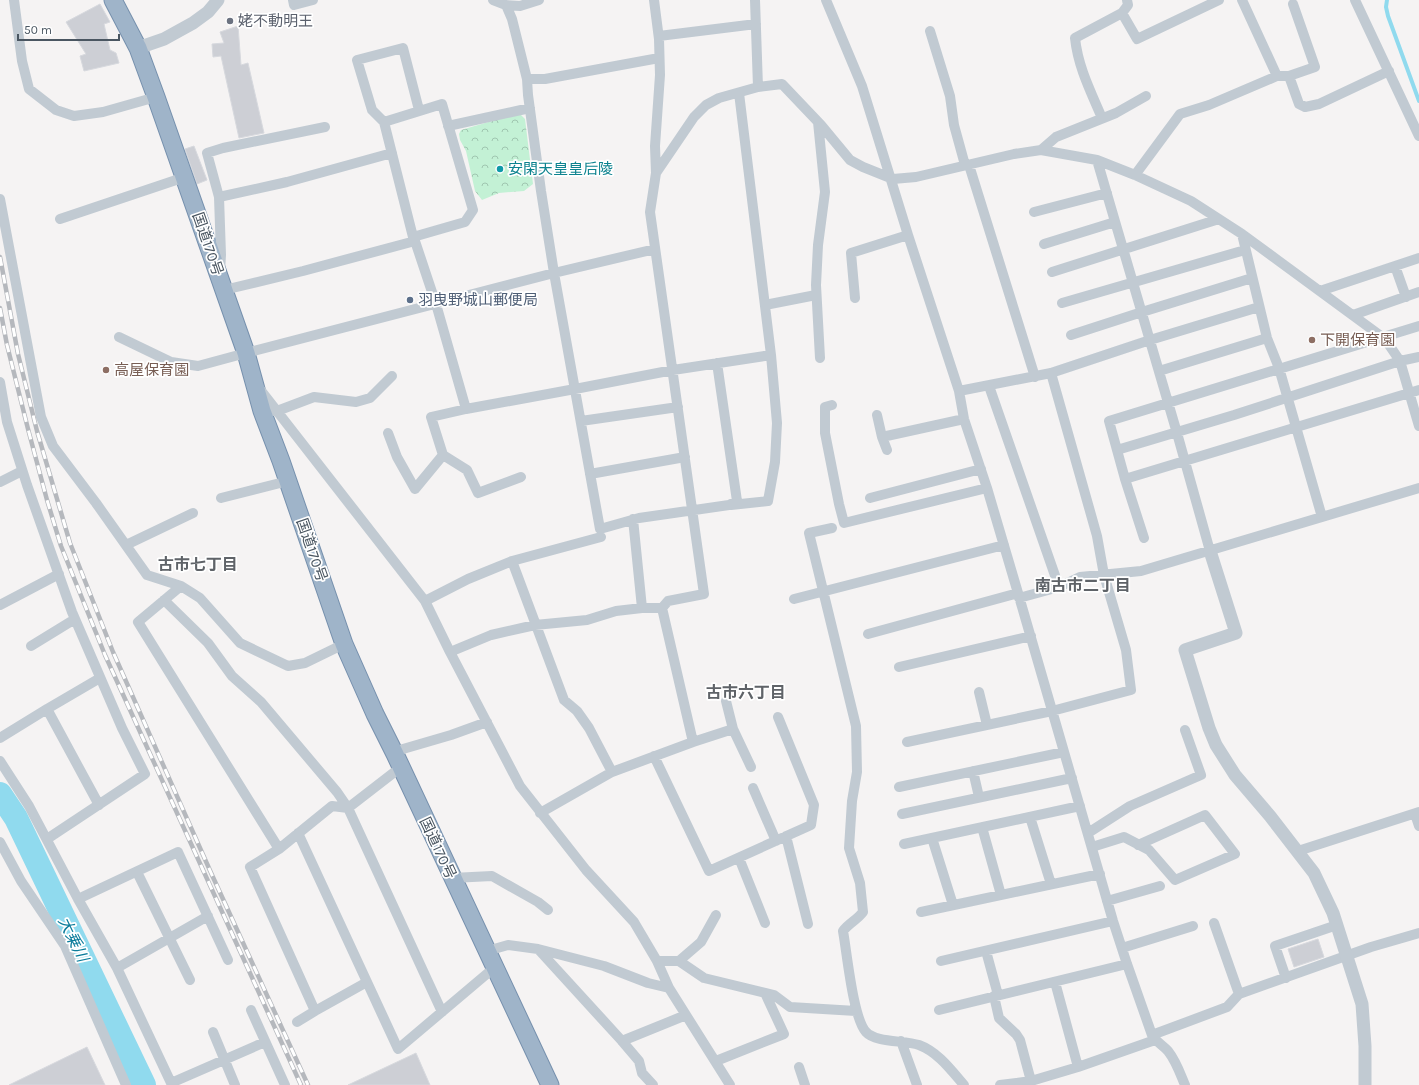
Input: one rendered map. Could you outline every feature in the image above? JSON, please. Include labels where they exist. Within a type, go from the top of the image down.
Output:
[{"type":"highway","name":"国道170号","points":[[113,0],[138,48],[185,177],[246,352],[254,380],[270,411],[288,481],[344,644],[375,714],[550,1085]]},
{"type":"street","points":[[14,0],[22,61],[30,89],[56,110],[74,116],[103,112],[156,97]]},
{"type":"street","points":[[138,48],[164,39],[193,23],[208,12],[218,0]]},
{"type":"street","points":[[292,0],[294,5],[312,0]]},
{"type":"street","points":[[493,0],[506,5],[520,6],[539,0]]},
{"type":"street","points":[[450,652],[491,635],[535,625],[587,620],[616,611],[642,608],[662,608],[668,601],[704,594],[650,212],[656,173],[655,146],[660,75],[659,36],[654,0]]},
{"type":"street","points":[[755,0],[758,87]]},
{"type":"street","points":[[826,0],[862,86],[908,235],[959,391],[964,419],[987,488],[1107,901],[1127,964],[1154,1037],[1167,1050],[1178,1066],[1185,1085]]},
{"type":"street","points":[[1102,118],[1083,73],[1076,52],[1075,38],[1122,13],[1128,5],[1127,0]]},
{"type":"street","points":[[1122,13],[1137,39],[1218,0]]},
{"type":"street","points":[[1242,0],[1277,76]]},
{"type":"street","points":[[1355,0],[1419,136]]},
{"type":"street","points":[[1135,175],[1180,114],[1209,105],[1277,76],[1289,76],[1315,67],[1293,4]]},
{"type":"street","points":[[506,5],[512,19],[527,79],[554,273],[600,529],[633,519],[768,501],[775,462],[776,423],[771,355],[739,93]]},
{"type":"street","points":[[659,36],[756,24]]},
{"type":"street","points":[[930,31],[950,96],[954,125],[1035,377]]},
{"type":"street","points":[[419,110],[403,48],[357,60],[372,110],[384,122],[414,239],[436,304],[466,409]]},
{"type":"street","points":[[527,79],[545,79],[659,58]]},
{"type":"street","points":[[1289,76],[1299,104],[1305,107],[1319,104],[1389,71]]},
{"type":"street","points":[[656,173],[694,117],[706,106],[720,98],[758,87],[782,84],[818,122],[850,160],[863,167],[894,179],[916,177],[1014,154],[1041,150],[1097,160],[1135,175],[1191,201],[1242,234],[1382,337],[1400,361],[1414,391],[1419,426]]},
{"type":"street","points":[[1041,150],[1056,137],[1116,113],[1146,96]]},
{"type":"street","points":[[325,127],[223,148],[207,153],[219,197],[222,284],[304,271],[414,239],[465,222],[473,210],[442,104],[384,122]]},
{"type":"street","points":[[448,126],[530,108]]},
{"type":"street","points":[[818,122],[825,192],[823,217],[818,246],[816,296],[820,358]]},
{"type":"street","points":[[219,197],[287,182],[392,153]]},
{"type":"street","points":[[1097,160],[1185,460],[1210,551],[1236,633],[1185,650],[1208,728],[1216,745],[1235,775],[1270,816],[1314,873],[1337,925],[1362,1004],[1365,1046],[1365,1085]]},
{"type":"street","points":[[60,219],[185,177]]},
{"type":"street","points":[[1034,212],[1107,193]]},
{"type":"street","points":[[0,199],[40,417],[53,446],[147,575],[181,586],[200,598],[240,642],[288,666],[305,663],[344,644]]},
{"type":"street","points":[[1052,272],[1219,219]]},
{"type":"street","points":[[1044,244],[1116,222]]},
{"type":"street","points":[[1242,234],[1267,338],[1279,368],[1322,517]]},
{"type":"street","points":[[855,298],[851,253],[908,235]]},
{"type":"street","points":[[119,337],[171,362],[198,366],[246,352],[554,273],[655,249]]},
{"type":"street","points":[[1062,303],[1245,250]]},
{"type":"street","points":[[1320,291],[1419,258]]},
{"type":"street","points":[[1395,266],[1406,297]]},
{"type":"street","points":[[1071,334],[1252,278]]},
{"type":"street","points":[[1353,315],[1419,292]]},
{"type":"street","points":[[765,305],[816,296]]},
{"type":"street","points":[[959,391],[1050,373],[1150,340],[1259,307]]},
{"type":"street","points":[[1144,538],[1108,421],[1419,326]]},
{"type":"street","points":[[1159,371],[1267,338]]},
{"type":"street","points":[[521,477],[478,493],[467,470],[443,455],[431,417],[673,370],[771,355]]},
{"type":"street","points":[[1116,450],[1177,433],[1400,361],[1419,357]]},
{"type":"street","points":[[717,363],[737,501],[729,505]]},
{"type":"street","points":[[907,742],[1052,711],[1131,690],[1126,650],[1104,575],[1097,536],[1050,373]]},
{"type":"street","points":[[392,376],[370,398],[356,402],[314,397],[270,411],[425,601],[520,786],[586,870],[634,922],[657,961],[668,988],[730,1085]]},
{"type":"street","points":[[0,382],[7,422],[22,471],[75,619],[122,728],[146,774],[47,839]]},
{"type":"street","points":[[989,386],[1058,588]]},
{"type":"street","points":[[1125,479],[1414,391]]},
{"type":"street","points":[[832,405],[825,407],[825,433],[844,523],[987,488]]},
{"type":"street","points":[[581,421],[678,406]]},
{"type":"street","points":[[877,415],[882,437],[887,450]]},
{"type":"street","points":[[882,437],[964,419]]},
{"type":"street","points":[[388,433],[398,457],[415,489],[443,455]]},
{"type":"street","points":[[590,474],[685,457]]},
{"type":"street","points":[[870,498],[981,469]]},
{"type":"street","points":[[0,482],[22,471]]},
{"type":"street","points":[[221,498],[288,481]]},
{"type":"street","points":[[868,634],[1019,595],[1058,588],[1080,577],[1141,571],[1419,488]]},
{"type":"street","points":[[126,545],[193,513]]},
{"type":"street","points":[[633,519],[642,608]]},
{"type":"street","points":[[832,528],[809,533],[856,726],[857,772],[852,801],[849,848],[860,882],[863,912],[843,931],[856,1011],[865,1032],[872,1037],[901,1041],[918,1045],[930,1050],[944,1062],[964,1085]]},
{"type":"street","points":[[425,601],[468,579],[512,561],[601,537]]},
{"type":"street","points":[[794,599],[1004,545]]},
{"type":"street","points":[[512,561],[564,700],[577,711],[590,728],[612,772]]},
{"type":"street","points":[[0,605],[59,574]]},
{"type":"street","points":[[181,586],[138,622],[279,849]]},
{"type":"street","points":[[164,600],[208,643],[232,676],[261,702],[337,792],[348,808],[442,1012]]},
{"type":"street","points":[[662,608],[693,742]]},
{"type":"street","points":[[31,646],[75,619]]},
{"type":"street","points":[[899,667],[1030,636]]},
{"type":"street","points":[[0,738],[47,708],[100,678]]},
{"type":"street","points":[[979,692],[987,725]]},
{"type":"street","points":[[726,701],[732,729],[751,766]]},
{"type":"street","points":[[47,708],[99,805]]},
{"type":"street","points":[[654,756],[709,871],[811,825],[814,805],[778,717]]},
{"type":"street","points":[[348,808],[398,761],[403,749],[451,735],[487,722]]},
{"type":"street","points":[[540,813],[612,772],[732,729]]},
{"type":"street","points":[[1088,833],[1130,806],[1201,775],[1185,730]]},
{"type":"street","points":[[899,787],[1064,752]]},
{"type":"street","points":[[0,761],[30,806],[78,900],[117,968],[171,1084],[265,1042]]},
{"type":"street","points":[[973,771],[979,798]]},
{"type":"street","points":[[902,814],[1072,778]]},
{"type":"street","points":[[753,788],[776,841]]},
{"type":"street","points":[[315,1011],[250,867],[279,849],[332,806],[348,808]]},
{"type":"street","points":[[904,844],[1080,806]]},
{"type":"street","points":[[1298,851],[1417,813],[1419,826]]},
{"type":"street","points":[[1092,847],[1124,837],[1138,845],[1149,850],[1174,880],[1235,854],[1205,815],[1138,845]]},
{"type":"street","points":[[1030,816],[1051,884]]},
{"type":"street","points":[[982,827],[1001,895]]},
{"type":"street","points":[[298,833],[398,1049],[495,967]]},
{"type":"street","points":[[786,836],[808,924]]},
{"type":"street","points":[[932,838],[953,905]]},
{"type":"street","points":[[0,842],[21,882],[65,946],[126,1085]]},
{"type":"street","points":[[78,900],[178,852],[228,960]]},
{"type":"street","points":[[739,858],[765,923]]},
{"type":"street","points":[[137,872],[190,980]]},
{"type":"street","points":[[921,912],[1100,874]]},
{"type":"street","points":[[452,878],[492,876],[548,910]]},
{"type":"street","points":[[1107,901],[1160,886]]},
{"type":"street","points":[[679,961],[700,942],[716,915]]},
{"type":"street","points":[[117,968],[208,916]]},
{"type":"street","points":[[941,961],[1113,921]]},
{"type":"street","points":[[1214,924],[1239,994]]},
{"type":"street","points":[[1286,978],[1275,946],[1337,925]]},
{"type":"street","points":[[1122,948],[1193,926]]},
{"type":"street","points":[[1000,1085],[1031,1081],[1078,1067],[1227,1007],[1239,994],[1348,956],[1419,934]]},
{"type":"street","points":[[487,951],[508,945],[538,949],[604,966],[648,983],[668,988]]},
{"type":"street","points":[[538,949],[639,1061],[642,1073],[652,1085]]},
{"type":"street","points":[[986,951],[996,996],[999,1018],[1016,1034],[1020,1040],[1031,1081]]},
{"type":"street","points":[[657,961],[679,961],[704,978],[774,995],[790,1007],[856,1011]]},
{"type":"street","points":[[939,1010],[1127,964]]},
{"type":"street","points":[[296,1022],[367,982]]},
{"type":"street","points":[[1054,982],[1078,1067]]},
{"type":"street","points":[[716,1061],[784,1034],[765,993]]},
{"type":"street","points":[[251,1010],[285,1085]]},
{"type":"street","points":[[622,1041],[686,1015]]},
{"type":"street","points":[[213,1032],[235,1085]]},
{"type":"street","points":[[901,1041],[917,1085]]},
{"type":"street","points":[[799,1067],[805,1085]]},
{"type":"green space","points":[[519,113],[525,119],[533,184],[524,191],[499,193],[482,200],[475,191],[466,151],[460,140],[459,134],[461,130]]},
{"type":"building","points":[[100,4],[110,22],[104,24],[110,50],[116,53],[119,63],[84,71],[80,56],[86,54],[66,22]]},
{"type":"building","points":[[238,26],[241,65],[248,63],[264,133],[239,138],[221,56],[213,57],[212,44],[224,43],[220,32]]},
{"type":"building","points":[[194,146],[207,180],[197,184],[185,149]]},
{"type":"building","points":[[1318,939],[1324,957],[1294,967],[1288,949]]},
{"type":"building","points":[[87,1047],[105,1085],[9,1085]]},
{"type":"building","points":[[416,1053],[430,1085],[348,1085]]},
{"type":"waterway","points":[[1387,0],[1386,7],[1388,16],[1419,101]]},
{"type":"waterway","name":"大乗川","points":[[0,794],[16,818],[144,1085]]},
{"type":"railway","points":[[0,257],[18,354],[37,431],[70,543],[113,652],[212,875],[308,1085]]},
{"type":"railway","points":[[0,308],[7,345],[28,429],[61,546],[105,655],[301,1085]]},
{"type":"place","name":"姥不動明王","points":[[230,21]]},
{"type":"place","name":"安閑天皇皇后陵","points":[[500,169]]},
{"type":"place","name":"羽曳野城山郵便局","points":[[410,300]]},
{"type":"place","name":"下開保育園","points":[[1312,340]]},
{"type":"place","name":"高屋保育園","points":[[106,370]]},
{"type":"district","name":"古市七丁目","points":[[198,564]]},
{"type":"district","name":"南古市二丁目","points":[[1083,585]]},
{"type":"district","name":"古市六丁目","points":[[746,692]]}]
